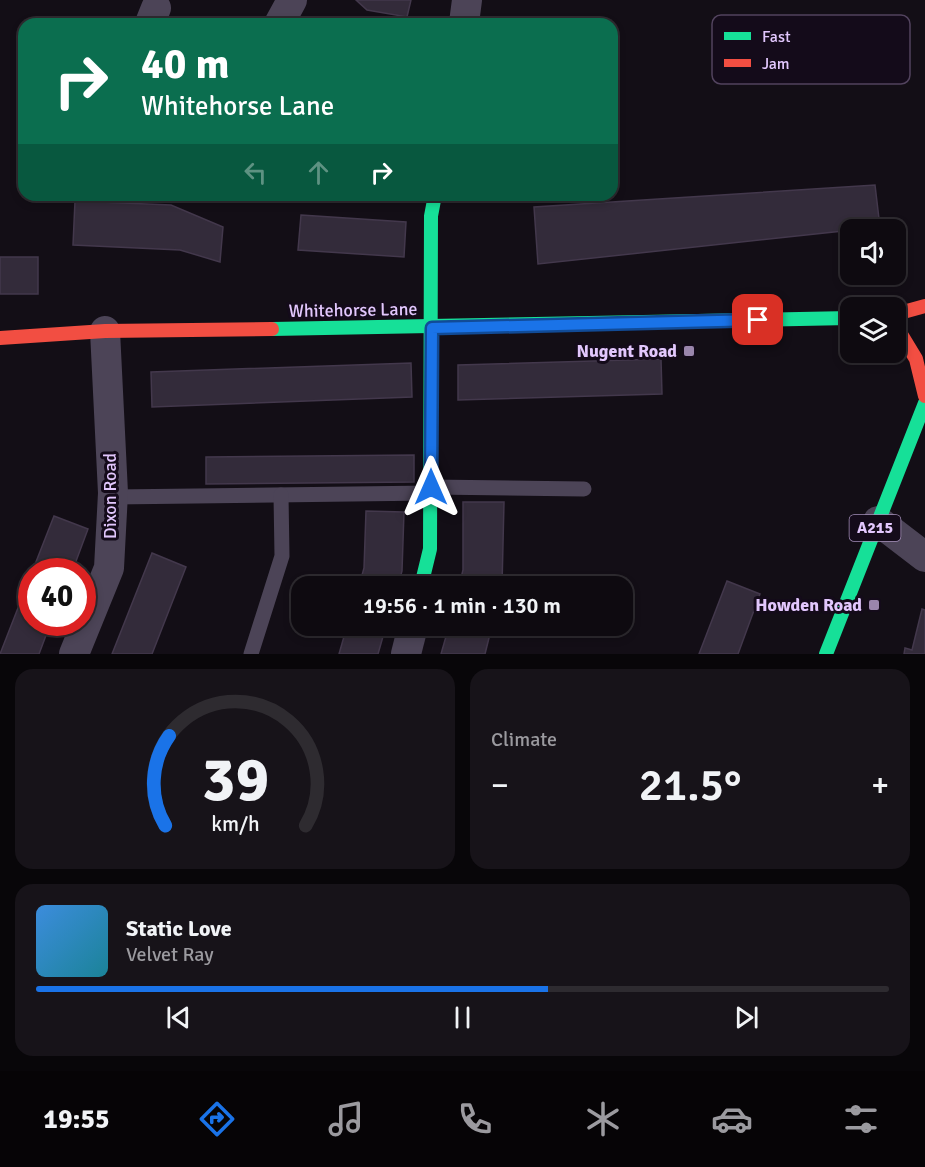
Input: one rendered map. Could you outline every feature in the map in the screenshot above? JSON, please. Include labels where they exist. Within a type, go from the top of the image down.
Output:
[{"type":"main road","points":[[424,576],[430,549],[431,216],[434,201]]},
{"type":"main road","points":[[906,311],[925,306]]},
{"type":"main road","name":"Whitehorse Lane","points":[[0,338],[105,331],[432,328],[840,318]]},
{"type":"main road","points":[[906,339],[924,375],[925,396]]},
{"type":"main road","name":"A215","points":[[826,654],[925,403]]},
{"type":"street","points":[[282,18],[292,0]]},
{"type":"street","name":"Dixon Road","points":[[74,654],[109,568],[113,497],[105,331]]},
{"type":"street","points":[[878,521],[925,556]]},
{"type":"street","points":[[406,654],[410,636]]},
{"type":"lane","points":[[113,497],[584,489]]},
{"type":"lane","points":[[251,654],[282,556],[281,495]]},
{"type":"building","points":[[356,0],[411,0],[407,17],[367,10]]},
{"type":"building","points":[[875,185],[879,219],[840,219],[840,231],[538,264],[534,207]]},
{"type":"building","points":[[75,201],[171,205],[223,227],[220,262],[180,250],[73,245]]},
{"type":"building","points":[[301,215],[406,222],[404,257],[298,250]]},
{"type":"building","points":[[0,257],[38,257],[38,294],[0,294]]},
{"type":"building","points":[[661,359],[662,394],[458,400],[458,365]]},
{"type":"building","points":[[411,363],[412,397],[152,407],[151,372]]},
{"type":"building","points":[[414,455],[414,482],[206,484],[206,457]]},
{"type":"building","points":[[463,502],[504,502],[502,576],[462,576]]},
{"type":"building","points":[[366,511],[404,512],[401,576],[362,576]]},
{"type":"building","points":[[54,516],[88,529],[77,558],[38,558]]},
{"type":"building","points":[[152,553],[186,567],[152,654],[112,654]]},
{"type":"building","points":[[727,581],[760,594],[738,654],[699,654]]},
{"type":"building","points":[[18,608],[18,636],[46,636],[39,654],[0,654]]},
{"type":"building","points":[[922,609],[925,610],[925,654],[904,654],[905,648],[912,650]]},
{"type":"building","points":[[344,636],[383,636],[378,654],[339,654]]},
{"type":"building","points":[[446,636],[490,636],[485,654],[441,654]]},
{"type":"traffic: fast","points":[[423,576],[430,549],[431,216],[434,201]]},
{"type":"traffic: fast","points":[[272,329],[840,318]]},
{"type":"traffic: fast","points":[[826,654],[925,403]]},
{"type":"traffic: jam","points":[[906,311],[925,306]]},
{"type":"traffic: jam","points":[[0,338],[105,331],[272,329]]},
{"type":"traffic: jam","points":[[906,342],[916,359],[925,396]]},
{"type":"place","name":"Nugent Road","points":[[689,351]]},
{"type":"place","name":"Howden Road","points":[[874,605]]},
{"type":"route","points":[[431,487],[432,328],[758,320]]}]
